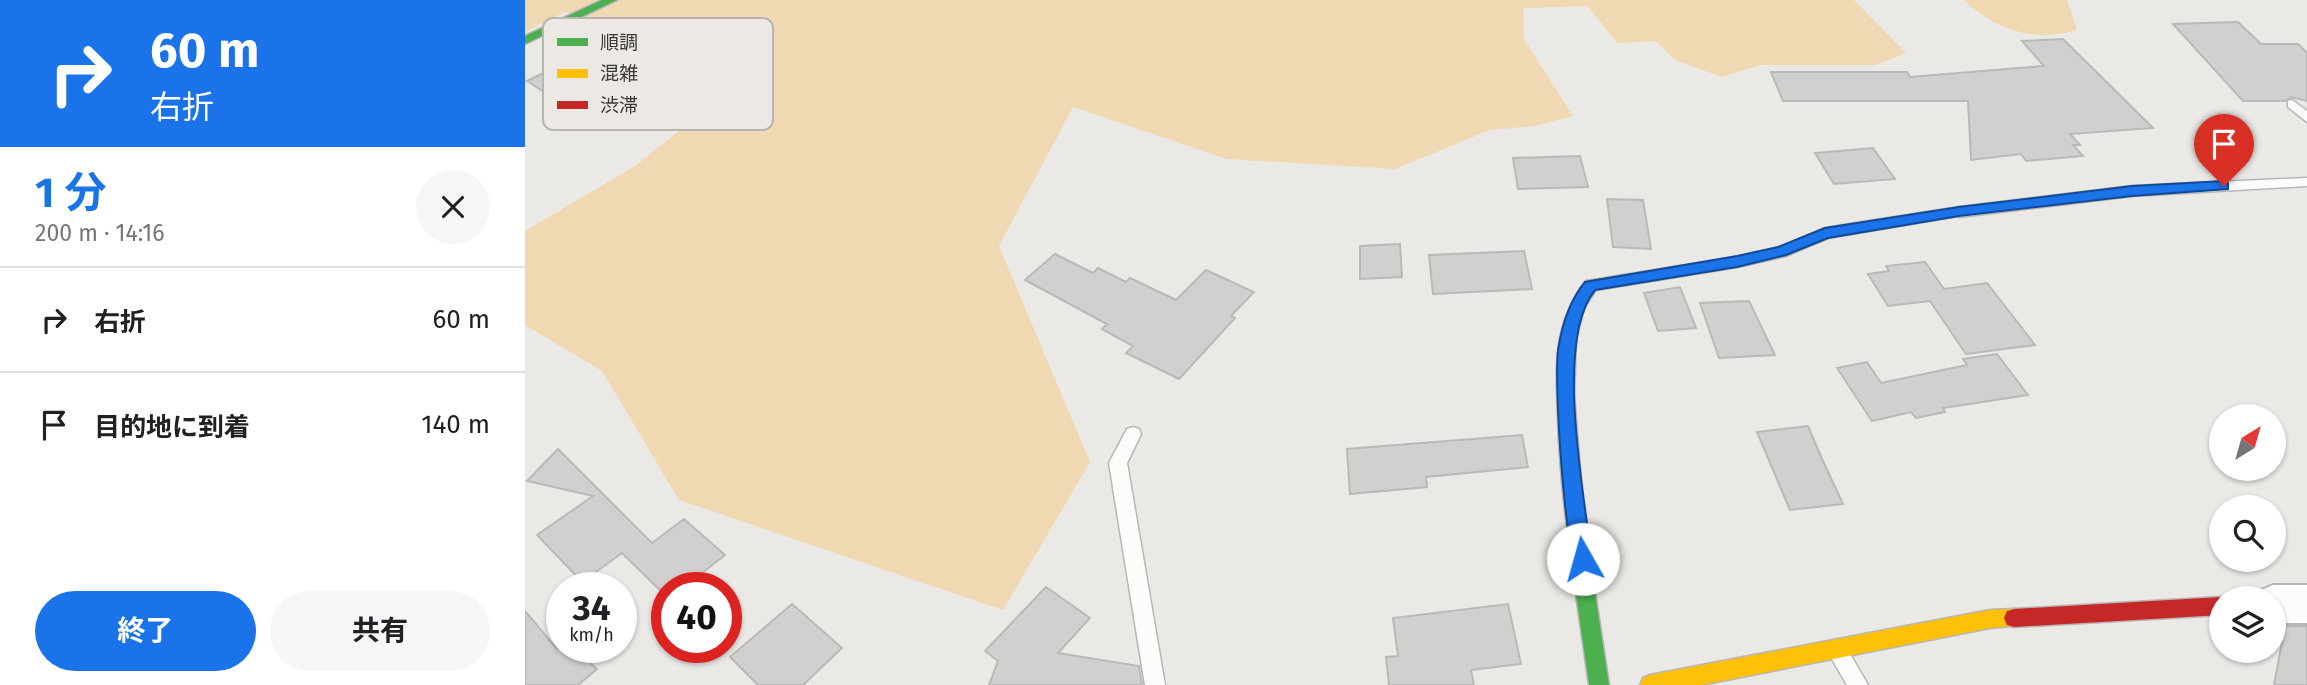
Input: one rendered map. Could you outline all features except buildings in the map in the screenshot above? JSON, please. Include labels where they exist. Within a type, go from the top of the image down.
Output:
[{"type":"street","points":[[572,18],[611,0]]},
{"type":"street","points":[[525,40],[543,32]]},
{"type":"street","points":[[1599,685],[1570,458],[1566,352],[1578,301],[1591,285],[1737,262],[1781,251],[1825,233],[1959,212]]},
{"type":"street","points":[[2286,604],[2307,604]]},
{"type":"street","points":[[1650,685],[1990,619],[2209,607]]},
{"type":"lane","points":[[2292,104],[2307,118]]},
{"type":"lane","points":[[1959,212],[2132,191],[2307,182]]},
{"type":"lane","points":[[1133,434],[1118,463],[1155,685]]},
{"type":"lane","points":[[1836,649],[1858,685]]},
{"type":"shaded area","points":[[525,0],[1854,0],[1906,53],[1876,65],[1760,65],[1722,77],[1677,61],[1655,41],[1617,43],[1588,6],[1523,8],[1524,39],[1573,116],[1534,126],[1490,130],[1395,169],[1227,159],[1073,107],[999,246],[1090,462],[1003,610],[679,500],[602,371],[525,325],[525,231],[635,166],[680,130],[773,130],[773,18],[584,18],[565,12],[553,18],[543,18],[543,23],[525,32]]},
{"type":"shaded area","points":[[1963,0],[2067,0],[2077,30],[2045,35],[2016,31],[1989,19]]},
{"type":"traffic: fast","points":[[572,18],[611,0]]},
{"type":"traffic: fast","points":[[525,40],[543,32]]},
{"type":"traffic: fast","points":[[1599,685],[1575,520],[1565,395],[1568,336],[1577,308],[1591,285],[1737,262],[1781,252],[1825,233],[1959,212]]},
{"type":"traffic: slow","points":[[1650,685],[1990,619],[2014,618]]},
{"type":"traffic: jam","points":[[2014,618],[2209,607]]},
{"type":"route","points":[[1583,559],[1570,458],[1566,352],[1578,301],[1591,285],[1737,262],[1781,251],[1825,233],[1959,212],[2132,191],[2224,186]]}]
